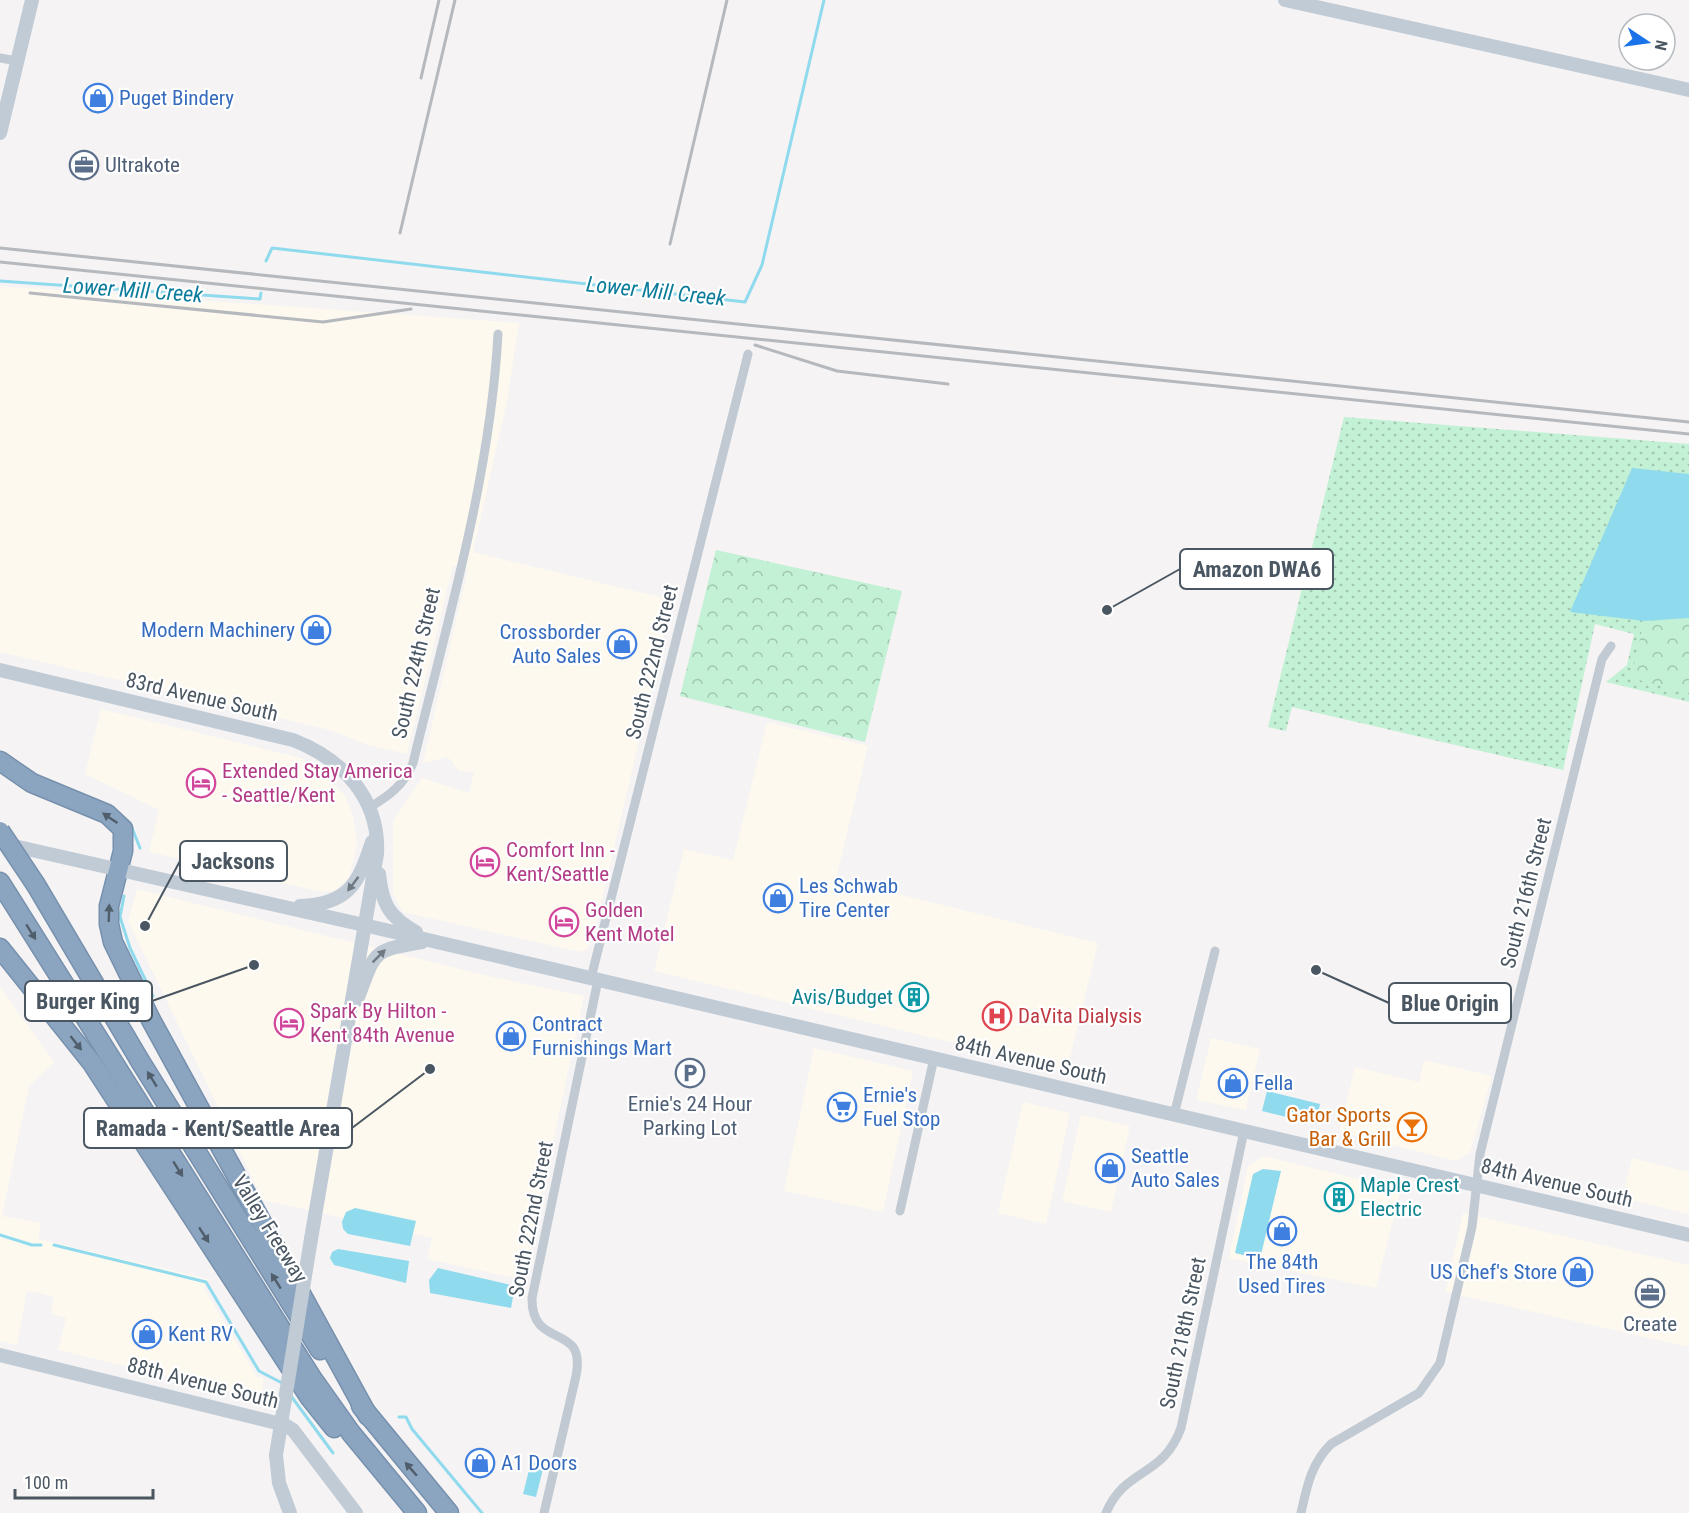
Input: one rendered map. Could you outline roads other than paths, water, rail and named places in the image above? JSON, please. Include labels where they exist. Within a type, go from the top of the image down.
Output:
[{"type":"highway","points":[[0,760],[33,783],[107,814],[117,822],[124,836],[123,851],[108,915],[110,933],[118,955],[368,1416]]},
{"type":"highway","name":"Valley Freeway","points":[[0,831],[36,885],[278,1286],[320,1350],[368,1416],[449,1513]]},
{"type":"highway","points":[[0,882],[312,1378],[351,1433],[416,1513]]},
{"type":"highway","points":[[0,948],[92,1063],[310,1398],[373,1476],[416,1513]]},
{"type":"main road","points":[[0,133],[32,0]]},
{"type":"main road","points":[[1285,0],[1689,90]]},
{"type":"main road","name":"83rd Avenue South","points":[[0,670],[292,740],[324,755],[342,768],[354,781],[370,807]]},
{"type":"main road","points":[[370,807],[376,831],[380,887],[393,918],[430,941]]},
{"type":"main road","points":[[280,906],[329,903],[346,894],[361,874],[376,831]]},
{"type":"main road","name":"84th Avenue South","points":[[0,843],[364,925],[1689,1235]]},
{"type":"main road","points":[[290,1513],[279,1483],[276,1455],[346,1027],[377,854]]},
{"type":"main road","points":[[346,1027],[371,963],[377,955],[385,949],[430,941]]},
{"type":"main road","name":"88th Avenue South","points":[[0,1355],[285,1425],[293,1430],[356,1513]]},
{"type":"street","points":[[0,57],[17,61]]},
{"type":"street","name":"South 224th Street","points":[[370,807],[395,790],[409,773],[413,763],[464,552],[488,426],[498,334]]},
{"type":"street","name":"South 222nd Street","points":[[544,1513],[576,1376],[578,1355],[572,1344],[541,1328],[535,1321],[532,1298],[595,979],[748,354]]},
{"type":"street","name":"South 216th Street","points":[[1301,1513],[1311,1474],[1321,1454],[1331,1444],[1419,1393],[1440,1363],[1472,1227],[1480,1154],[1600,669],[1605,652],[1611,646]]},
{"type":"street","points":[[1174,1115],[1215,951]]},
{"type":"street","points":[[900,1211],[934,1058]]},
{"type":"street","name":"South 218th Street","points":[[1106,1513],[1114,1496],[1124,1484],[1158,1464],[1168,1455],[1178,1437],[1244,1131]]},
{"type":"water","points":[[1632,468],[1689,474],[1689,618],[1644,621],[1570,612]]},
{"type":"water","points":[[1267,1091],[1320,1104],[1316,1124],[1262,1111]]},
{"type":"water","points":[[1263,1169],[1281,1171],[1260,1259],[1235,1253],[1253,1174]]},
{"type":"water","points":[[355,1208],[416,1221],[410,1246],[348,1234],[343,1229],[342,1222],[346,1212]]},
{"type":"water","points":[[338,1249],[409,1261],[406,1283],[334,1265],[330,1258],[332,1252]]},
{"type":"water","points":[[438,1268],[515,1286],[511,1308],[430,1293],[429,1280]]},
{"type":"water","points":[[531,1462],[544,1465],[536,1497],[523,1494]]},
{"type":"waterway","name":"Lower Mill Creek","points":[[266,261],[272,248],[745,302],[762,265],[824,0]]},
{"type":"waterway","name":"Lower Mill Creek","points":[[0,281],[260,299],[261,293]]},
{"type":"waterway","points":[[130,823],[140,848]]},
{"type":"waterway","points":[[124,896],[120,917],[130,948],[153,996]]},
{"type":"waterway","points":[[0,1235],[32,1245],[41,1245]]},
{"type":"waterway","points":[[54,1245],[206,1282],[259,1371],[282,1383]]},
{"type":"waterway","points":[[291,1396],[333,1453]]},
{"type":"waterway","points":[[399,1417],[406,1417],[412,1429],[482,1513]]},
{"type":"railway","points":[[421,78],[439,0]]},
{"type":"railway","points":[[400,233],[455,0]]},
{"type":"railway","points":[[670,244],[727,0]]},
{"type":"railway","points":[[0,248],[1689,422]]},
{"type":"railway","points":[[0,262],[1689,434]]},
{"type":"railway","points":[[30,293],[323,322],[411,309]]},
{"type":"railway","points":[[755,345],[837,371],[948,384]]},
{"type":"place","name":"Puget Bindery","points":[[98,98]]},
{"type":"place","name":"Ultrakote","points":[[84,165]]},
{"type":"place","name":"Amazon DWA6","points":[[1107,610]]},
{"type":"place","name":"Modern Machinery","points":[[316,630]]},
{"type":"place","name":"Crossborder Auto Sales","points":[[622,644]]},
{"type":"place","name":"Extended Stay America - Seattle/Kent","points":[[201,783]]},
{"type":"place","name":"Comfort Inn - Kent/Seattle","points":[[485,862]]},
{"type":"place","name":"Les Schwab Tire Center","points":[[778,898]]},
{"type":"place","name":"Golden Kent Motel","points":[[564,922]]},
{"type":"place","name":"Jacksons","points":[[145,926]]},
{"type":"place","name":"Burger King","points":[[254,965]]},
{"type":"place","name":"Blue Origin","points":[[1316,970]]},
{"type":"place","name":"Avis/Budget","points":[[914,997]]},
{"type":"place","name":"DaVita Dialysis","points":[[997,1016]]},
{"type":"place","name":"Spark By Hilton - Kent 84th Avenue","points":[[289,1023]]},
{"type":"place","name":"Contract Furnishings Mart","points":[[511,1036]]},
{"type":"place","name":"Ramada - Kent/Seattle Area","points":[[430,1069]]},
{"type":"place","name":"Ernie's 24 Hour Parking Lot","points":[[690,1073]]},
{"type":"place","name":"Fella","points":[[1233,1083]]},
{"type":"place","name":"Ernie's Fuel Stop","points":[[842,1107]]},
{"type":"place","name":"Gator Sports Bar & Grill","points":[[1412,1127]]},
{"type":"place","name":"Seattle Auto Sales","points":[[1110,1168]]},
{"type":"place","name":"Maple Crest Electric","points":[[1339,1197]]},
{"type":"place","name":"The 84th Used Tires","points":[[1282,1231]]},
{"type":"place","name":"US Chef's Store","points":[[1578,1272]]},
{"type":"place","name":"Create","points":[[1650,1293]]},
{"type":"place","name":"Kent RV","points":[[147,1334]]},
{"type":"place","name":"A1 Doors","points":[[480,1463]]}]
